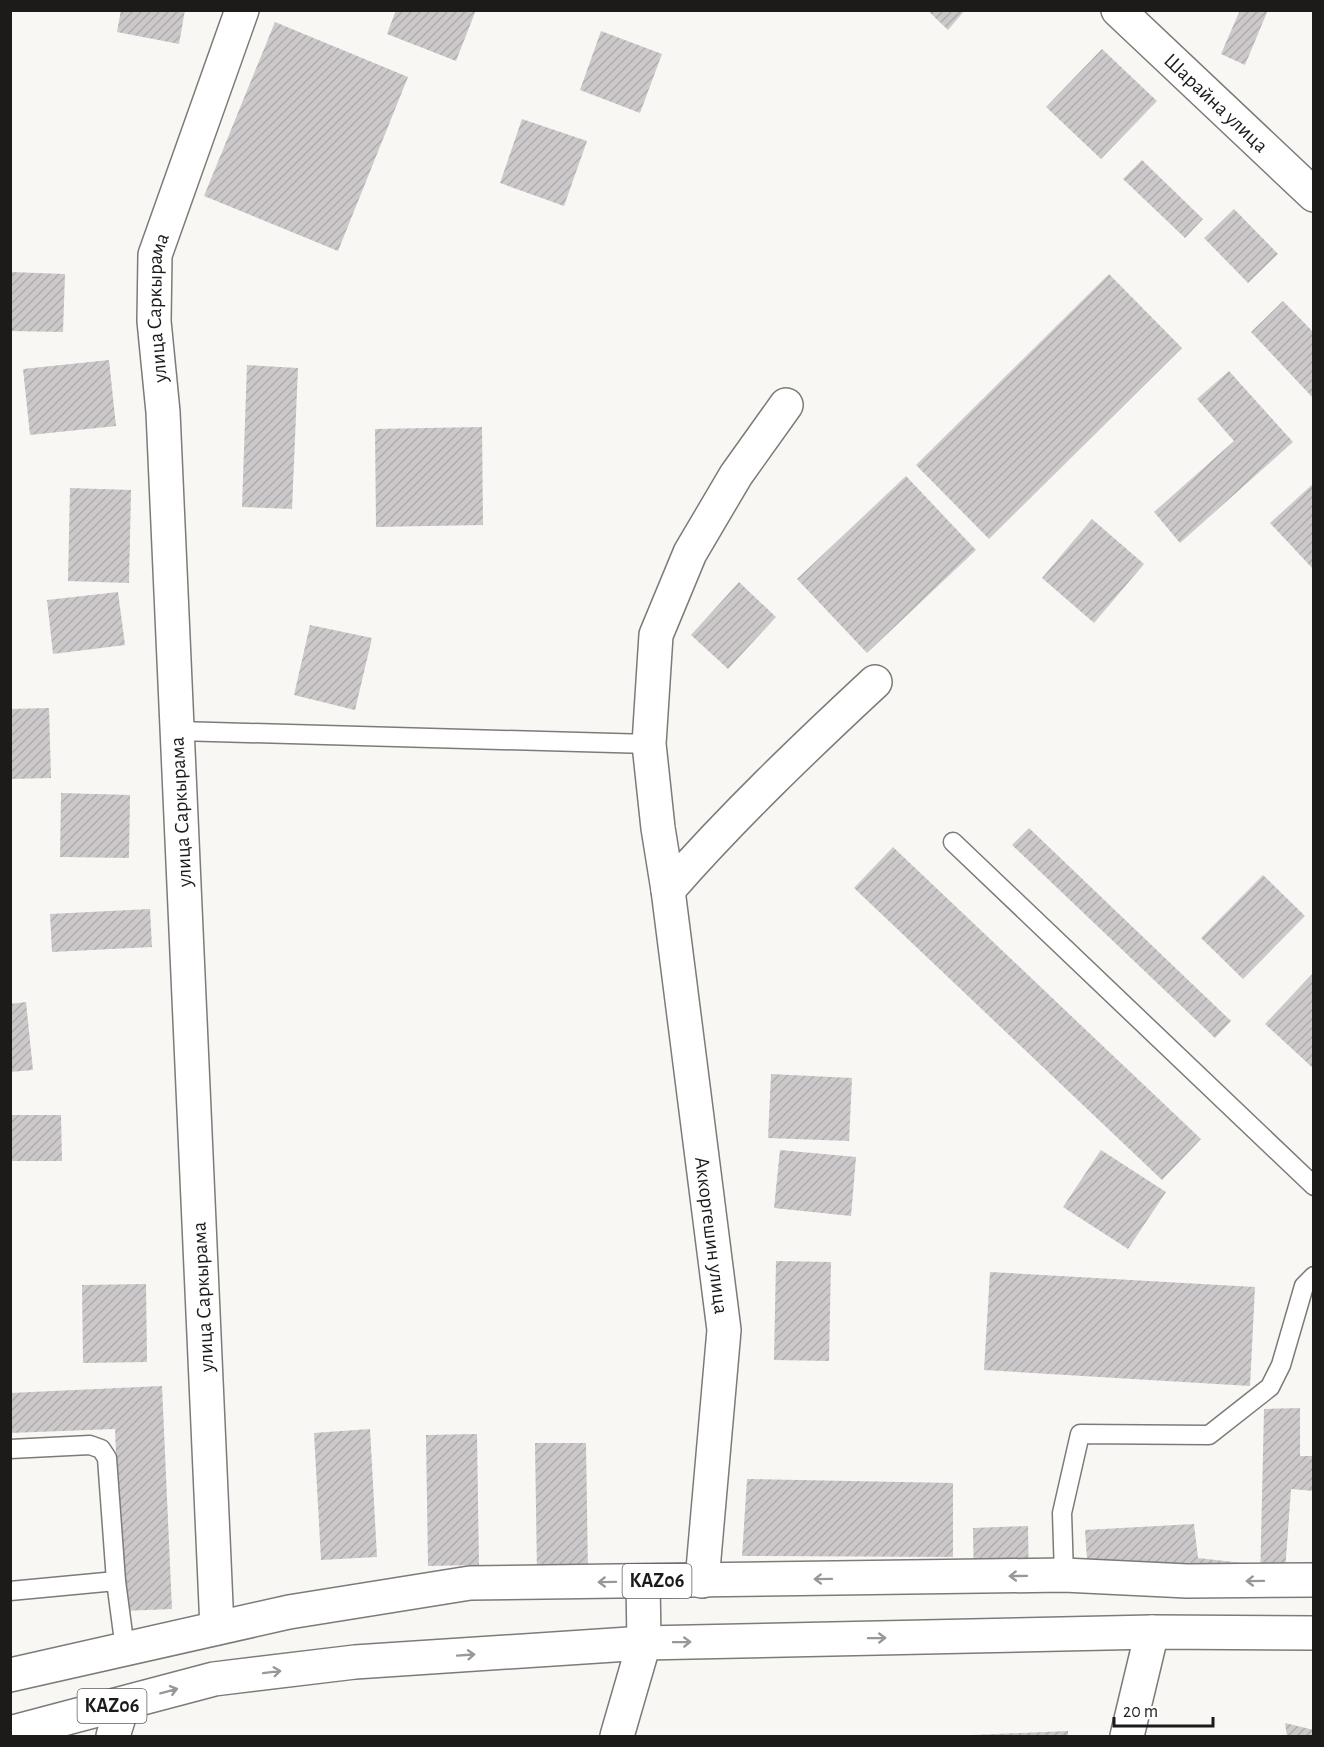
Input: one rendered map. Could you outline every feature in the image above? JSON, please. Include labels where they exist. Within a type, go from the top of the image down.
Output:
[{"type":"main road","name":"улица Саркырама","points":[[217,1628],[163,412],[153,321],[155,255],[242,10]]},
{"type":"main road","name":"Шарайна улица","points":[[1118,10],[1314,195]]},
{"type":"main road","name":"Аккоргешин улица","points":[[702,1581],[724,1330],[649,744],[656,635],[690,553],[736,475],[786,405]]},
{"type":"main road","points":[[668,890],[712,840],[785,765],[875,682]]},
{"type":"main road","name":"KАZ06","points":[[10,1675],[289,1612],[470,1583],[1064,1575],[1187,1581],[1314,1580]]},
{"type":"main road","points":[[617,1737],[644,1643],[643,1581]]},
{"type":"main road","points":[[1127,1737],[1152,1632]]},
{"type":"main road","name":"KАZ06","points":[[10,1733],[214,1679],[343,1664],[644,1643],[1152,1632],[1314,1633]]},
{"type":"main road","points":[[113,1737],[123,1704]]},
{"type":"lane","points":[[177,731],[649,744]]},
{"type":"lane","points":[[953,842],[1314,1186]]},
{"type":"lane","points":[[1064,1575],[1062,1513],[1080,1434],[1209,1435],[1270,1387],[1281,1365],[1304,1286],[1314,1276]]},
{"type":"lane","points":[[10,1449],[90,1445],[101,1449],[107,1458],[116,1581],[125,1649]]},
{"type":"lane","points":[[10,1591],[116,1581]]},
{"type":"building","points":[[121,10],[185,10],[179,44],[117,32]]},
{"type":"building","points":[[396,10],[476,10],[456,61],[387,34]]},
{"type":"building","points":[[927,10],[965,10],[948,30]]},
{"type":"building","points":[[1240,10],[1268,10],[1245,65],[1221,54]]},
{"type":"building","points":[[275,22],[408,77],[338,251],[204,196]]},
{"type":"building","points":[[601,31],[662,54],[640,113],[580,90]]},
{"type":"building","points":[[1102,49],[1157,101],[1101,159],[1046,107]]},
{"type":"building","points":[[522,119],[587,141],[564,206],[500,183]]},
{"type":"building","points":[[1142,160],[1203,219],[1185,238],[1123,179]]},
{"type":"building","points":[[1234,209],[1278,254],[1248,283],[1204,238]]},
{"type":"building","points":[[10,272],[65,274],[63,332],[10,331]]},
{"type":"building","points":[[1109,274],[1182,348],[989,539],[916,465]]},
{"type":"building","points":[[1283,301],[1314,333],[1314,399],[1251,332]]},
{"type":"building","points":[[109,360],[116,426],[30,435],[23,369]]},
{"type":"building","points":[[247,365],[298,368],[292,509],[242,507]]},
{"type":"building","points":[[1229,371],[1293,442],[1180,543],[1154,512],[1234,441],[1197,399]]},
{"type":"building","points":[[482,427],[483,525],[376,527],[375,429]]},
{"type":"building","points":[[906,476],[976,550],[867,653],[797,579]]},
{"type":"building","points":[[1314,483],[1314,570],[1270,523]]},
{"type":"building","points":[[70,488],[131,490],[129,583],[68,581]]},
{"type":"building","points":[[1092,519],[1144,564],[1094,623],[1042,578]]},
{"type":"building","points":[[739,582],[776,617],[728,669],[691,635]]},
{"type":"building","points":[[118,592],[125,645],[53,654],[47,600]]},
{"type":"building","points":[[310,625],[372,638],[355,710],[294,695]]},
{"type":"building","points":[[49,708],[51,778],[10,779],[10,709]]},
{"type":"building","points":[[61,793],[130,795],[129,858],[60,857]]},
{"type":"building","points":[[1029,828],[1231,1021],[1215,1038],[1012,845]]},
{"type":"building","points":[[893,847],[1201,1139],[1162,1180],[854,888]]},
{"type":"building","points":[[1263,875],[1305,916],[1243,979],[1201,938]]},
{"type":"building","points":[[150,909],[152,947],[52,952],[50,914]]},
{"type":"building","points":[[1314,972],[1314,1069],[1265,1024]]},
{"type":"building","points":[[26,1002],[33,1070],[10,1072],[10,1004]]},
{"type":"building","points":[[771,1074],[852,1078],[849,1141],[768,1138]]},
{"type":"building","points":[[10,1115],[61,1115],[62,1161],[10,1161]]},
{"type":"building","points":[[780,1150],[856,1157],[851,1216],[774,1208]]},
{"type":"building","points":[[1101,1150],[1166,1192],[1128,1249],[1063,1207]]},
{"type":"building","points":[[776,1261],[831,1262],[829,1361],[774,1360]]},
{"type":"building","points":[[990,1272],[1255,1287],[1250,1386],[984,1370]]},
{"type":"building","points":[[146,1284],[147,1362],[83,1363],[82,1285]]},
{"type":"building","points":[[162,1386],[172,1609],[123,1611],[115,1429],[10,1433],[10,1393]]},
{"type":"building","points":[[1300,1408],[1300,1456],[1314,1456],[1314,1491],[1291,1489],[1284,1586],[1260,1585],[1264,1409]]},
{"type":"building","points":[[370,1429],[377,1557],[321,1560],[314,1433]]},
{"type":"building","points":[[477,1434],[479,1565],[428,1566],[426,1435]]},
{"type":"building","points":[[535,1443],[586,1443],[588,1574],[537,1574]]},
{"type":"building","points":[[747,1479],[953,1483],[953,1557],[742,1556]]},
{"type":"building","points":[[1194,1524],[1198,1558],[1252,1564],[1089,1588],[1085,1530]]},
{"type":"building","points":[[1028,1526],[1029,1589],[974,1590],[973,1528]]},
{"type":"building","points":[[1285,1723],[1314,1730],[1314,1736],[1287,1736]]},
{"type":"building","points":[[1068,1731],[1068,1736],[971,1736],[971,1735]]}]
